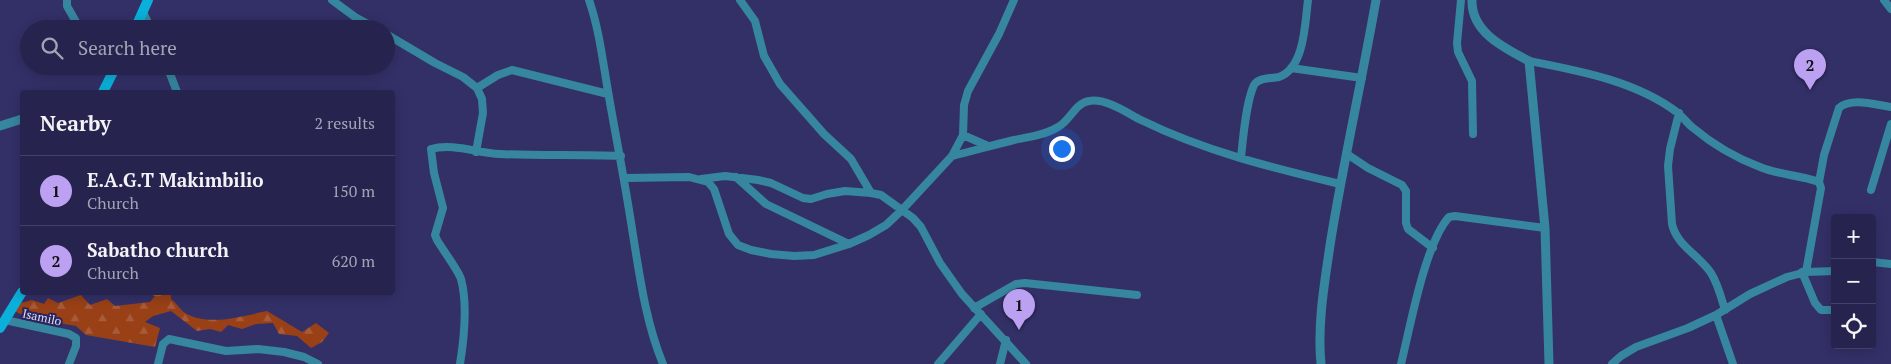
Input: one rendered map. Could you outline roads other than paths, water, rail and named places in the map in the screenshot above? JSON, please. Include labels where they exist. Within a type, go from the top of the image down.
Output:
[{"type":"main road","points":[[139,20],[148,0]]},
{"type":"main road","points":[[104,90],[112,75]]},
{"type":"main road","points":[[2,324],[20,295]]},
{"type":"street","points":[[67,0],[67,6],[75,20]]},
{"type":"street","points":[[332,0],[360,20]]},
{"type":"street","points":[[589,0],[603,55],[608,94],[625,178],[641,288],[663,364]]},
{"type":"street","points":[[740,0],[755,22],[764,56],[780,84],[824,134],[851,159],[871,193]]},
{"type":"street","points":[[699,179],[708,182],[714,189],[729,234],[738,245],[758,252],[794,256],[814,254],[849,244],[870,235],[886,225],[902,210],[952,156],[963,135],[965,98],[1014,0]]},
{"type":"street","points":[[1241,158],[1250,98],[1255,84],[1258,81],[1283,75],[1291,68],[1303,42],[1308,0]]},
{"type":"street","points":[[1321,364],[1322,313],[1326,271],[1340,184],[1376,0]]},
{"type":"street","points":[[1461,0],[1457,43],[1458,52],[1472,81],[1473,134]]},
{"type":"street","points":[[1472,0],[1475,19],[1486,33],[1506,49],[1529,61],[1580,71],[1614,81],[1638,91],[1678,114],[1707,138],[1740,158],[1781,174],[1819,182]]},
{"type":"street","points":[[1884,0],[1891,9]]},
{"type":"street","points":[[143,12],[147,20]]},
{"type":"street","points":[[395,39],[463,77],[477,88],[482,99],[483,113],[476,152]]},
{"type":"street","points":[[1529,61],[1545,228],[1549,364]]},
{"type":"street","points":[[1291,68],[1362,78]]},
{"type":"street","points":[[477,88],[498,74],[512,70],[608,94]]},
{"type":"street","points":[[170,75],[176,90]]},
{"type":"street","points":[[952,156],[1050,131],[1068,120],[1080,105],[1087,101],[1095,100],[1151,125],[1241,158],[1340,184]]},
{"type":"street","points":[[1831,310],[1821,310],[1815,303],[1804,272],[1821,188],[1819,182],[1824,155],[1839,108],[1844,103],[1851,102],[1891,107]]},
{"type":"street","points":[[1678,114],[1668,166],[1670,212],[1674,233],[1710,271],[1717,283],[1725,310]]},
{"type":"street","points":[[0,126],[20,120]]},
{"type":"street","points":[[1871,190],[1891,124]]},
{"type":"street","points":[[963,135],[988,146]]},
{"type":"street","points":[[460,364],[464,340],[461,278],[435,235],[443,208],[434,173],[431,149],[451,147],[498,154],[620,156]]},
{"type":"street","points":[[1347,154],[1368,168],[1402,185],[1406,191],[1406,223],[1408,228],[1433,248]]},
{"type":"street","points":[[625,178],[679,177],[699,179],[725,176],[736,177],[771,183],[803,198],[811,199],[836,192],[881,195],[913,218],[921,227],[940,263],[974,308],[1006,340],[1026,364]]},
{"type":"street","points":[[736,177],[766,204],[849,244]]},
{"type":"street","points":[[1401,364],[1423,275],[1444,222],[1449,217],[1455,216],[1545,228]]},
{"type":"street","points":[[1876,262],[1891,264]]},
{"type":"street","points":[[1612,364],[1636,347],[1688,328],[1716,315],[1750,294],[1787,277],[1804,272],[1831,271]]},
{"type":"street","points":[[974,308],[1016,284],[1025,283],[1137,296]]},
{"type":"street","points":[[942,362],[981,314]]},
{"type":"street","points":[[1716,315],[1733,364]]},
{"type":"street","name":"Isamilo","points":[[2,324],[69,334],[76,338],[76,346],[69,364]]},
{"type":"street","points":[[158,364],[163,344],[170,339],[226,351],[258,349],[284,352],[318,364]]},
{"type":"street","points":[[1000,364],[1006,340]]},
{"type":"place","name":"Sabatho church","points":[[1810,90]]},
{"type":"place","name":"E.A.G.T Makimbilio","points":[[1019,330]]}]
